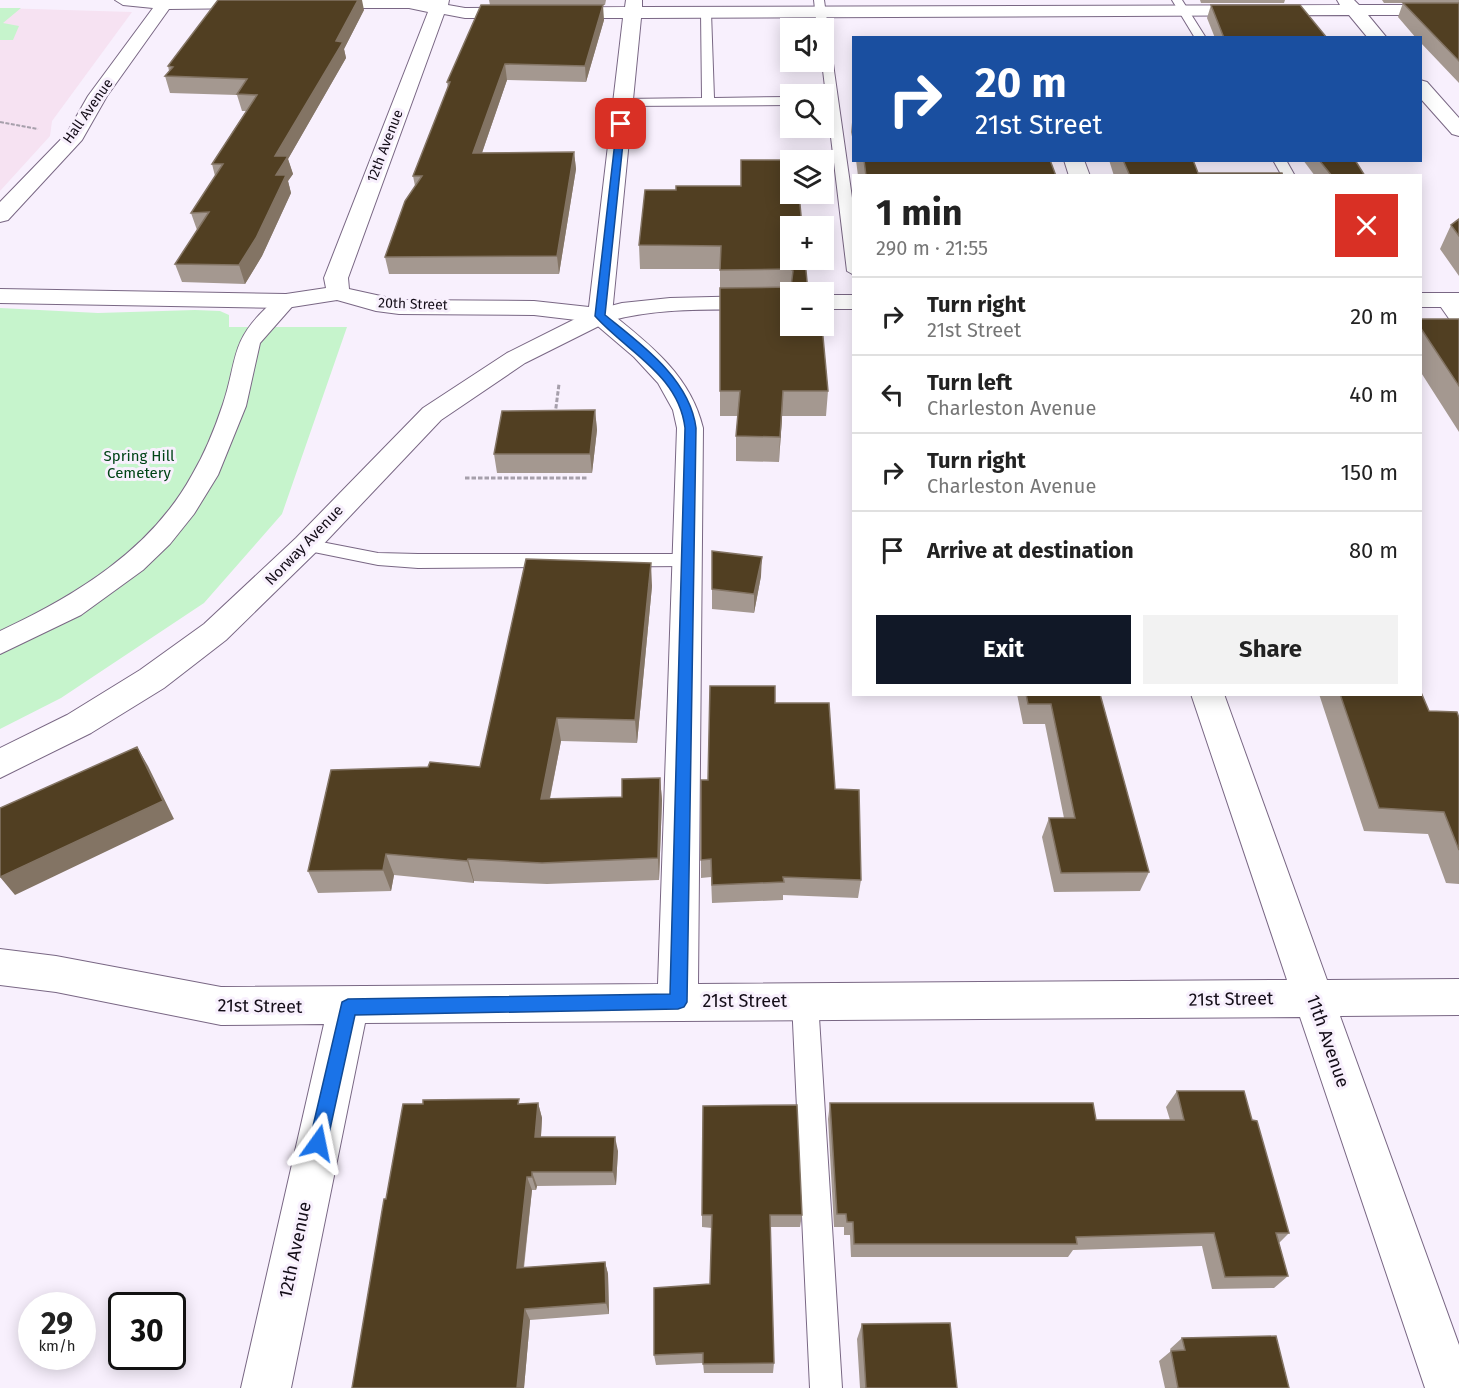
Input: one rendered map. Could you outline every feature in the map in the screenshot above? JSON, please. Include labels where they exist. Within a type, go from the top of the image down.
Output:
[{"type":"street","points":[[123,0],[280,3]]},
{"type":"street","name":"Hall Avenue","points":[[0,215],[75,136],[98,96],[166,2]]},
{"type":"street","points":[[302,3],[439,4],[465,12],[634,6],[698,8],[822,18],[1011,6],[1350,5],[1459,10]]},
{"type":"street","name":"12th Avenue","points":[[338,293],[336,278],[439,4]]},
{"type":"street","points":[[1350,5],[1376,36]]},
{"type":"street","points":[[634,6],[600,316],[638,347],[667,378],[682,398],[688,413],[678,1002]]},
{"type":"street","points":[[1011,6],[1021,30]]},
{"type":"street","points":[[1422,88],[1459,130]]},
{"type":"street","name":"20th Street","points":[[0,296],[286,300],[338,293],[376,304],[399,307],[534,308],[600,316],[670,305],[780,302]]},
{"type":"street","points":[[0,643],[41,625],[92,595],[163,538],[192,502],[208,474],[240,389],[251,338],[286,300]]},
{"type":"street","points":[[1422,300],[1456,305]]},
{"type":"street","points":[[834,302],[852,302]]},
{"type":"street","name":"Norway Avenue","points":[[0,764],[79,724],[152,679],[215,632],[306,545],[385,460],[432,414],[516,358],[600,316]]},
{"type":"street","name":"11th Avenue","points":[[1208,696],[1450,1388]]},
{"type":"street","name":"21st Street","points":[[0,967],[77,976],[173,1001],[221,1006],[348,1007],[678,1002],[1459,997]]},
{"type":"street","name":"12th Avenue","points":[[266,1388],[348,1007]]},
{"type":"lane","points":[[1181,5],[1200,36]]},
{"type":"lane","points":[[698,8],[708,102]]},
{"type":"lane","points":[[623,103],[780,101]]},
{"type":"lane","points":[[834,119],[852,255]]},
{"type":"lane","points":[[835,122],[852,122]]},
{"type":"lane","points":[[306,545],[378,559],[418,561],[687,560]]},
{"type":"lane","points":[[805,1001],[826,1388]]},
{"type":"path","points":[[0,122],[43,129]]},
{"type":"path","points":[[554,425],[560,384]]},
{"type":"path","points":[[465,478],[560,476],[587,478]]},
{"type":"shaded area","points":[[0,8],[132,12],[52,121],[50,136],[0,191]]},
{"type":"green space","points":[[0,8],[21,8],[3,23],[19,26],[13,40],[0,40]]},
{"type":"green space","name":"Spring Hill Cemetery","points":[[0,308],[98,313],[220,311],[229,315],[229,327],[347,327],[282,514],[204,603],[61,698],[0,729]]},
{"type":"building","points":[[218,0],[358,0],[336,41],[343,42],[275,156],[288,156],[276,175],[286,175],[256,238],[239,265],[175,264],[209,212],[191,213],[223,164],[212,164],[257,95],[237,94],[247,79],[165,76],[173,67],[168,66]]},
{"type":"building","points":[[1403,3],[1459,3],[1459,61]]},
{"type":"building","points":[[481,5],[603,5],[585,66],[505,64],[473,153],[574,152],[557,256],[385,257],[405,201],[422,176],[413,176],[450,82],[447,82]]},
{"type":"building","points":[[1211,5],[1300,5],[1325,36],[1223,36]]},
{"type":"building","points":[[741,160],[780,160],[780,204],[800,204],[801,216],[780,216],[780,269],[720,270],[721,246],[639,245],[645,190],[676,190],[676,186],[741,186]]},
{"type":"building","points":[[864,162],[1051,162],[1055,174],[866,174]]},
{"type":"building","points":[[1124,162],[1194,162],[1198,173],[1282,174],[1129,174]]},
{"type":"building","points":[[1321,162],[1356,162],[1364,174],[1330,174]]},
{"type":"building","points":[[1459,219],[1459,236],[1451,225]]},
{"type":"building","points":[[806,270],[807,282],[792,282],[793,271]]},
{"type":"building","points":[[780,287],[780,336],[823,336],[828,391],[783,391],[780,437],[736,436],[740,391],[720,391],[720,288]]},
{"type":"building","points":[[1422,319],[1459,319],[1459,386],[1422,330]]},
{"type":"building","points":[[595,410],[590,454],[494,454],[502,411]]},
{"type":"building","points":[[712,551],[762,557],[754,594],[712,589]]},
{"type":"building","points":[[526,559],[651,563],[635,720],[557,718],[541,799],[622,797],[622,779],[660,778],[658,858],[542,863],[468,859],[467,861],[386,854],[383,870],[308,871],[331,770],[428,767],[430,762],[480,767]]},
{"type":"building","points":[[710,686],[775,686],[775,703],[829,703],[835,789],[859,790],[861,880],[783,877],[784,882],[712,885],[711,859],[701,860],[701,780],[708,780]]},
{"type":"building","points":[[1422,695],[1429,711],[1457,712],[1459,718],[1459,850],[1444,812],[1379,808],[1341,696]]},
{"type":"building","points":[[1026,696],[1101,696],[1149,872],[1061,873],[1049,818],[1075,818],[1051,704],[1028,704]]},
{"type":"building","points":[[137,747],[163,801],[0,877],[0,808]]},
{"type":"building","points":[[1177,1091],[1244,1091],[1252,1120],[1257,1121],[1289,1233],[1276,1233],[1288,1276],[1225,1277],[1214,1233],[1076,1237],[1077,1244],[854,1244],[853,1222],[847,1222],[846,1214],[837,1214],[830,1103],[1093,1103],[1096,1120],[1184,1120]]},
{"type":"building","points":[[519,1099],[518,1104],[538,1103],[535,1137],[615,1137],[613,1172],[532,1172],[532,1177],[527,1177],[517,1268],[605,1262],[606,1303],[525,1309],[517,1388],[352,1388],[384,1199],[386,1199],[403,1104],[423,1104],[423,1100]]},
{"type":"building","points":[[797,1105],[802,1215],[770,1215],[774,1363],[703,1364],[703,1353],[654,1355],[654,1288],[710,1284],[712,1215],[702,1215],[703,1106]]},
{"type":"building","points":[[950,1323],[957,1388],[866,1388],[862,1324]]},
{"type":"building","points":[[1276,1336],[1289,1388],[1178,1388],[1171,1351],[1185,1350],[1182,1338]]},
{"type":"route","points":[[318,1143],[348,1007],[678,1002],[690,428],[688,413],[674,385],[638,347],[600,316],[621,124]]}]
